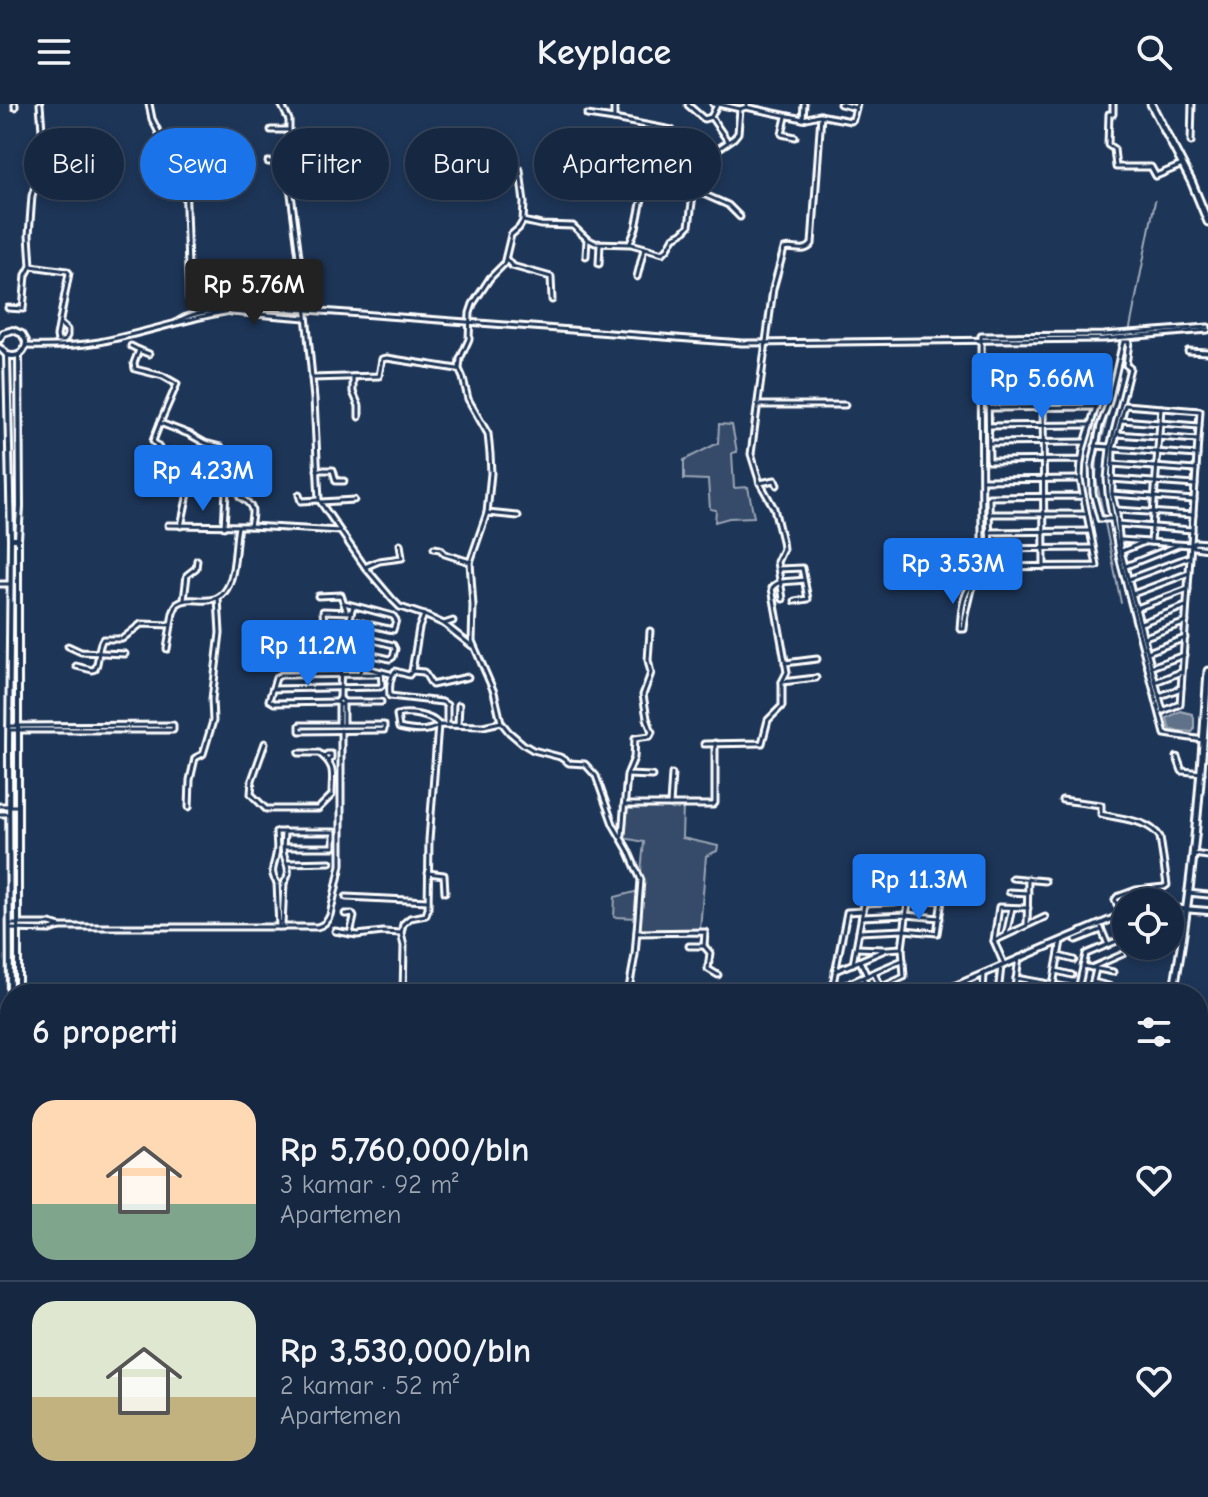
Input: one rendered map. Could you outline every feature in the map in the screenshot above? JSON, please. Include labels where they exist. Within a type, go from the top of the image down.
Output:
[{"type":"main road","points":[[1151,104],[1192,183],[1208,222]]},
{"type":"main road","points":[[1175,984],[1202,773],[1208,671]]},
{"type":"street","points":[[8,308],[23,309],[26,275],[31,266],[29,235],[32,196],[44,156],[40,104]]},
{"type":"street","points":[[149,104],[168,163],[185,177],[189,299],[203,312]]},
{"type":"street","points":[[281,104],[289,120],[289,128]]},
{"type":"street","points":[[614,104],[614,119]]},
{"type":"street","points":[[711,117],[716,104],[740,109],[746,107],[786,117],[803,119],[821,115],[851,121],[857,106],[840,104]]},
{"type":"street","points":[[803,119],[804,104]]},
{"type":"street","points":[[1113,104],[1113,114],[1109,114],[1108,145],[1114,149],[1117,168],[1151,167],[1156,176],[1182,165]]},
{"type":"street","points":[[1191,142],[1192,104]]},
{"type":"street","points":[[688,105],[704,119],[711,117]]},
{"type":"street","points":[[721,147],[738,133],[740,109]]},
{"type":"street","points":[[587,115],[661,128]]},
{"type":"street","points":[[783,599],[778,570],[782,541],[774,508],[760,483],[751,454],[773,289],[784,249],[805,249],[812,244],[821,115]]},
{"type":"street","points":[[711,117],[727,140]]},
{"type":"street","points":[[786,117],[782,134],[795,137]]},
{"type":"street","points":[[268,162],[272,162]]},
{"type":"street","points":[[520,170],[523,221],[511,235],[502,267],[473,304],[469,339],[460,359],[459,369],[468,399],[488,434],[491,473],[487,513],[470,562],[473,589],[471,635],[473,647],[494,692],[501,722],[514,737],[527,747],[585,764],[596,776],[605,805],[642,884],[629,984]]},
{"type":"street","points":[[292,200],[306,309],[320,501],[365,567],[400,607],[444,624],[473,647]]},
{"type":"street","points":[[630,243],[641,200]]},
{"type":"street","points":[[523,221],[573,226],[587,239],[600,244],[630,243],[663,253],[674,237],[689,226],[693,200]]},
{"type":"street","points":[[717,200],[728,205],[740,217]]},
{"type":"street","points":[[586,256],[587,239]]},
{"type":"street","points":[[599,264],[600,244]]},
{"type":"street","points":[[637,277],[644,249]]},
{"type":"street","points":[[506,259],[512,266],[551,277],[552,300]]},
{"type":"street","points":[[31,266],[69,273],[60,324]]},
{"type":"street","points":[[175,323],[203,312],[268,307],[767,344],[981,341]]},
{"type":"street","points":[[26,346],[91,343],[228,311],[306,318]]},
{"type":"street","points":[[962,629],[969,587],[981,556],[981,336],[1104,335],[1208,329]]},
{"type":"street","points":[[0,339],[8,331],[18,331],[25,338],[26,346],[13,357],[0,348]]},
{"type":"street","points":[[1113,519],[1100,519],[1093,493],[1092,465],[1100,426],[1126,342],[1126,365],[1130,369],[1107,479],[1126,586],[1165,734],[1205,743]]},
{"type":"street","points":[[131,346],[149,354]]},
{"type":"street","points":[[139,350],[135,369],[163,376],[177,384],[153,441],[159,448],[149,485]]},
{"type":"street","points":[[1188,351],[1208,352]]},
{"type":"street","points":[[7,355],[11,539],[10,984]]},
{"type":"street","points":[[18,984],[19,355]]},
{"type":"street","points":[[312,378],[379,376],[382,359],[387,358],[459,369]]},
{"type":"street","points":[[353,377],[359,417]]},
{"type":"street","points":[[1081,460],[989,461],[988,391],[1101,390],[1085,442],[1080,479],[1097,566],[990,567],[989,497],[1083,496]]},
{"type":"street","points":[[1043,391],[1044,567]]},
{"type":"street","points":[[758,405],[845,405]]},
{"type":"street","points":[[1125,405],[1200,411],[1180,704],[1163,711],[1122,551],[1112,494],[1112,448],[1125,405]]},
{"type":"street","points":[[989,408],[1096,407]]},
{"type":"street","points":[[1148,542],[1152,527],[1161,408]]},
{"type":"street","points":[[1121,420],[1199,426]]},
{"type":"street","points":[[160,423],[221,448],[219,467],[224,470],[223,488],[226,491],[224,527]]},
{"type":"street","points":[[989,426],[1090,425]]},
{"type":"street","points":[[1117,434],[1198,440]]},
{"type":"street","points":[[989,443],[1085,442]]},
{"type":"street","points":[[1098,446],[1197,455]]},
{"type":"street","points":[[174,451],[168,472],[169,484],[189,489],[181,526]]},
{"type":"street","points":[[1112,464],[1196,470]]},
{"type":"street","points":[[153,469],[168,472]]},
{"type":"street","points":[[317,470],[333,470],[336,481],[344,481]]},
{"type":"street","points":[[983,480],[1080,479]]},
{"type":"street","points":[[1111,479],[1195,485]]},
{"type":"street","points":[[760,483],[775,480],[777,485]]},
{"type":"street","points":[[1112,494],[1194,500]]},
{"type":"street","points":[[299,495],[301,501],[354,500]]},
{"type":"street","points":[[240,497],[252,507],[250,526]]},
{"type":"street","points":[[1116,510],[1193,515]]},
{"type":"street","points":[[487,513],[518,516]]},
{"type":"street","points":[[989,514],[1086,514]]},
{"type":"street","points":[[1118,524],[1192,530]]},
{"type":"street","points":[[168,525],[342,531]]},
{"type":"street","points":[[167,649],[175,607],[179,602],[218,598],[229,586],[238,527]]},
{"type":"street","points":[[989,532],[1089,531]]},
{"type":"street","points":[[11,539],[18,539]]},
{"type":"street","points":[[1120,540],[1208,546]]},
{"type":"street","points":[[1122,551],[1148,542]]},
{"type":"street","points":[[365,567],[379,561],[402,558],[400,544]]},
{"type":"street","points":[[1126,566],[1181,544]]},
{"type":"street","points":[[434,548],[470,562]]},
{"type":"street","points":[[990,549],[1092,548]]},
{"type":"street","points":[[1129,579],[1190,557]]},
{"type":"street","points":[[184,600],[187,575],[196,568],[197,560]]},
{"type":"street","points":[[778,570],[802,568],[808,599],[795,601]]},
{"type":"street","points":[[1133,594],[1189,573]]},
{"type":"street","points":[[704,744],[762,743],[768,720],[782,706],[782,682],[786,677],[773,586],[780,582],[804,580]]},
{"type":"street","points":[[0,584],[10,584]]},
{"type":"street","points":[[1137,608],[1188,589]]},
{"type":"street","points":[[318,596],[341,595],[346,610]]},
{"type":"street","points":[[189,807],[195,758],[202,755],[213,721],[212,699],[220,633],[218,598]]},
{"type":"street","points":[[344,603],[393,616],[396,620],[393,630],[349,622],[324,625],[323,611],[351,612]]},
{"type":"street","points":[[1141,623],[1187,605]]},
{"type":"street","points":[[10,926],[317,927],[327,921],[341,865],[341,660],[353,606]]},
{"type":"street","points":[[424,615],[412,671],[409,675],[394,671],[390,680],[390,696],[447,705],[447,724]]},
{"type":"street","points":[[444,624],[453,621]]},
{"type":"street","points":[[1145,637],[1186,622]]},
{"type":"street","points":[[76,666],[94,670],[103,639],[122,639],[140,625],[171,625]]},
{"type":"street","points":[[622,839],[627,775],[634,758],[635,738],[652,734],[643,695],[651,673],[648,660],[650,631]]},
{"type":"street","points":[[315,646],[323,639],[345,636],[393,645],[395,649],[390,659],[342,647],[293,646],[292,660],[341,660]]},
{"type":"street","points":[[1148,652],[1185,638]]},
{"type":"street","points":[[68,646],[81,652],[125,654]]},
{"type":"street","points":[[1151,667],[1184,655]]},
{"type":"street","points":[[785,663],[817,659]]},
{"type":"street","points":[[381,702],[274,703],[269,700],[276,678],[281,675],[359,674],[362,667],[390,674]]},
{"type":"street","points":[[412,671],[425,673],[432,685],[468,677]]},
{"type":"street","points":[[1155,682],[1183,671]]},
{"type":"street","points":[[272,689],[380,687],[381,673]]},
{"type":"street","points":[[782,682],[816,678]]},
{"type":"street","points":[[1160,696],[1181,688]]},
{"type":"street","points":[[458,724],[459,705]]},
{"type":"street","points":[[403,984],[403,924],[406,920],[426,915],[428,901],[438,725],[428,717],[407,713],[397,715],[399,728],[422,731],[438,725],[483,726],[501,722]]},
{"type":"street","points":[[300,728],[364,727]]},
{"type":"street","points":[[9,728],[173,728]]},
{"type":"street","points":[[265,743],[252,780],[251,794],[266,809],[318,809],[332,795],[332,767],[326,759],[319,753],[299,753]]},
{"type":"street","points":[[624,805],[709,806],[715,803],[715,743]]},
{"type":"street","points":[[326,759],[335,750],[341,750]]},
{"type":"street","points":[[1177,757],[1182,771],[1202,773]]},
{"type":"street","points":[[670,805],[672,774]]},
{"type":"street","points":[[627,775],[652,776]]},
{"type":"street","points":[[1062,800],[1101,805],[1101,814],[1129,819],[1155,831],[1160,837],[1167,885],[1156,888]]},
{"type":"street","points":[[0,806],[18,806]]},
{"type":"street","points":[[0,814],[9,814]]},
{"type":"street","points":[[281,907],[277,903],[277,883],[273,878],[276,832],[334,832],[334,847],[284,847]]},
{"type":"street","points":[[281,927],[284,883],[288,878],[284,832]]},
{"type":"street","points":[[1193,854],[1208,856]]},
{"type":"street","points":[[9,855],[18,855]]},
{"type":"street","points":[[276,858],[284,858]]},
{"type":"street","points":[[288,863],[330,862]]},
{"type":"street","points":[[428,873],[444,875],[445,892]]},
{"type":"street","points":[[1012,878],[1045,881]]},
{"type":"street","points":[[1027,925],[1028,879]]},
{"type":"street","points":[[859,932],[904,930],[937,933],[942,900],[940,884],[912,880],[910,886],[904,930],[902,948],[904,977],[889,984]]},
{"type":"street","points":[[277,883],[284,883]]},
{"type":"street","points":[[853,964],[863,911],[863,891],[867,888],[910,886]]},
{"type":"street","points":[[1009,892],[1028,893]]},
{"type":"street","points":[[1188,894],[1208,895]]},
{"type":"street","points":[[346,897],[428,901]]},
{"type":"street","points":[[864,903],[942,900]]},
{"type":"street","points":[[1184,906],[1208,911]]},
{"type":"street","points":[[1000,984],[1003,964],[994,941],[999,907],[1028,908]]},
{"type":"street","points":[[1006,935],[1012,908]]},
{"type":"street","points":[[833,984],[847,912],[863,911]]},
{"type":"street","points":[[345,914],[354,917],[350,934]]},
{"type":"street","points":[[862,917],[906,915],[940,918]]},
{"type":"street","points":[[994,941],[1045,917]]},
{"type":"street","points":[[1076,940],[1112,919]]},
{"type":"street","points":[[960,984],[1061,940],[1100,927]]},
{"type":"street","points":[[1100,927],[1108,945]]},
{"type":"street","points":[[335,931],[367,935],[401,933]]},
{"type":"street","points":[[637,933],[705,931],[704,946],[710,953],[708,969],[718,975]]},
{"type":"street","points":[[1053,984],[1061,940]]},
{"type":"street","points":[[1079,984],[1086,954],[1112,943]]},
{"type":"street","points":[[689,946],[704,946]]},
{"type":"street","points":[[856,948],[902,948]]},
{"type":"street","points":[[835,971],[887,949]]},
{"type":"street","points":[[1059,956],[1074,960]]},
{"type":"street","points":[[1015,984],[1019,958]]},
{"type":"street","points":[[1083,966],[1111,972],[1112,959],[1093,968]]},
{"type":"street","points":[[849,984],[903,960]]},
{"type":"street","points":[[860,961],[868,984]]},
{"type":"street","points":[[1093,968],[1093,982],[1101,984]]},
{"type":"street","points":[[1056,971],[1072,975]]},
{"type":"street","points":[[10,973],[18,973]]},
{"type":"street","points":[[874,973],[879,984]]},
{"type":"street","points":[[984,974],[984,984]]},
{"type":"street","points":[[1016,978],[1048,984]]},
{"type":"street","points":[[1028,984],[1029,980]]},
{"type":"shaded area","points":[[719,424],[732,425],[737,452],[732,453],[734,488],[748,487],[754,517],[715,522],[716,510],[710,509],[708,480],[684,479],[684,460],[718,443]]},
{"type":"shaded area","points":[[1180,711],[1194,717],[1192,732],[1170,730],[1167,718]]},
{"type":"shaded area","points":[[625,806],[683,806],[682,838],[718,846],[717,851],[706,856],[700,930],[638,930],[639,918],[614,917],[615,897],[639,891],[644,842],[624,838]]},
{"type":"waterway","points":[[1129,333],[1155,201]]},
{"type":"waterway","points":[[1121,603],[1096,478],[1097,459],[1126,343]]}]
